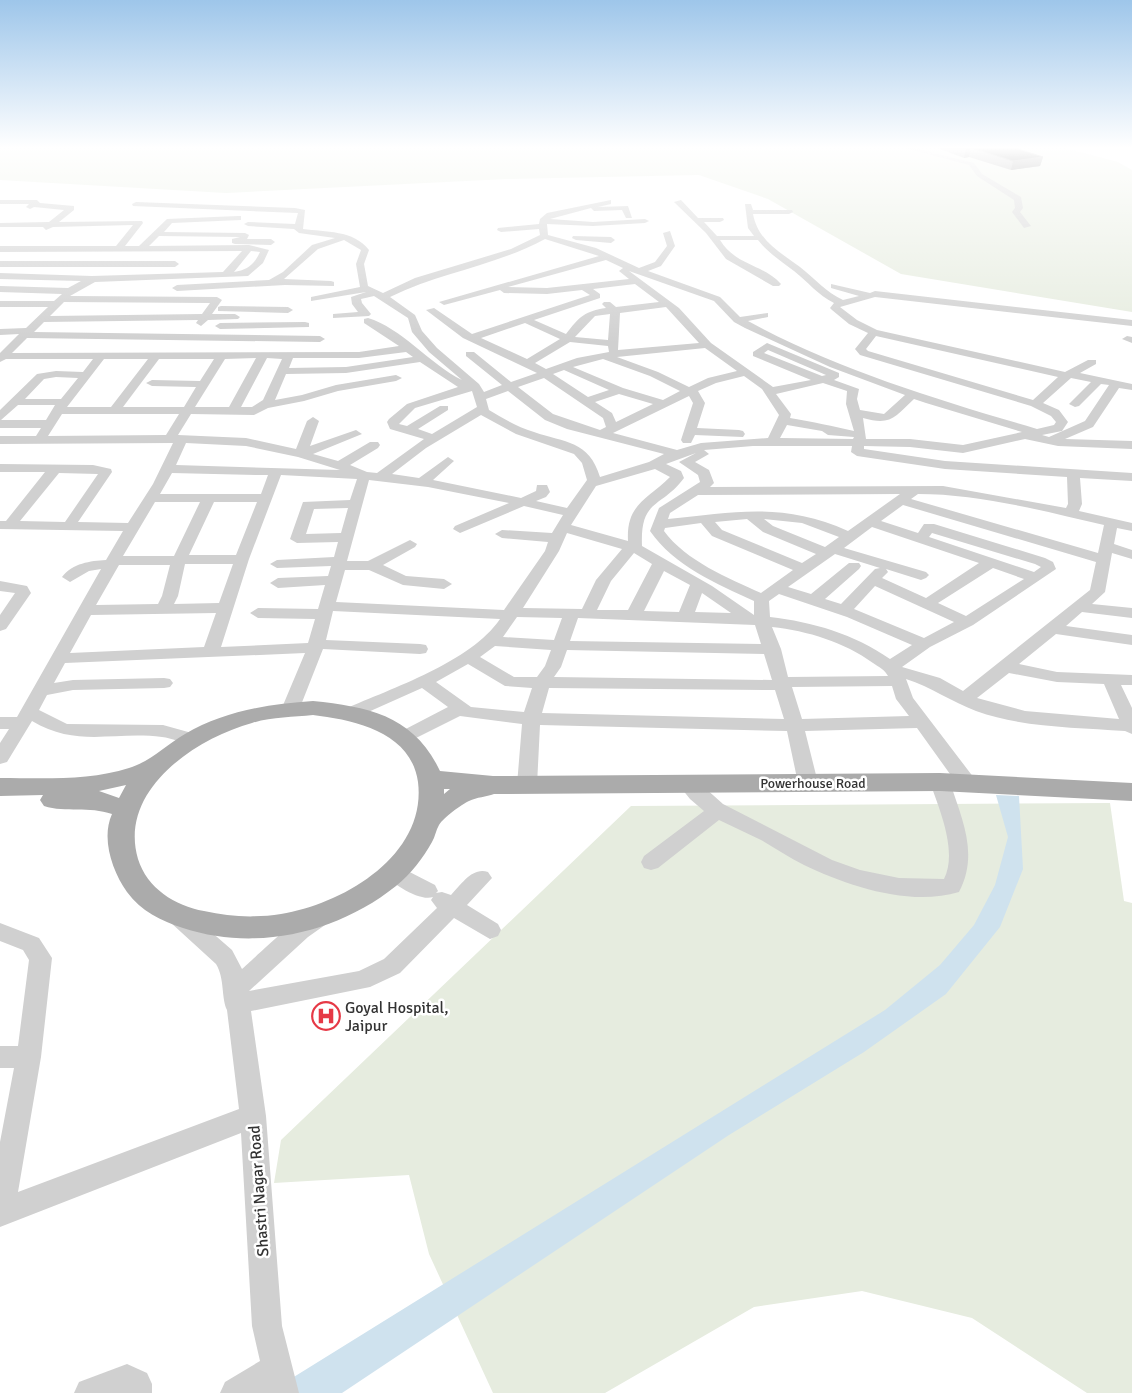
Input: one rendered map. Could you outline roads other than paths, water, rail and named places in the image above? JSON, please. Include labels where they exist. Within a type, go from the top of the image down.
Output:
[{"type":"main road","points":[[313,708],[351,712],[390,726],[404,737],[423,758],[432,779],[432,809],[418,842],[394,872],[368,892],[326,912],[284,924],[256,927],[213,926],[178,916],[156,904],[134,884],[121,856],[120,832],[126,809],[133,794],[156,766],[192,739],[221,725],[243,718],[266,712],[290,710],[313,708]]},
{"type":"main road","points":[[0,800],[67,793],[119,780],[156,766]]},
{"type":"main road","points":[[432,779],[493,786]]},
{"type":"main road","name":"Powerhouse Road","points":[[493,786],[940,782],[1132,792]]},
{"type":"main road","points":[[428,819],[460,795],[493,786]]},
{"type":"main road","points":[[0,787],[67,793],[126,809]]},
{"type":"street","points":[[2,226],[22,213]]},
{"type":"street","points":[[16,235],[48,213]]},
{"type":"street","points":[[12,264],[21,252],[64,213]]},
{"type":"street","points":[[298,227],[302,213]]},
{"type":"street","points":[[336,316],[366,314],[357,304],[356,297],[504,256],[544,230],[554,213]]},
{"type":"street","points":[[688,213],[706,229],[721,251],[732,260],[749,270],[761,274],[776,284]]},
{"type":"street","points":[[749,213],[748,228],[771,251],[798,270],[826,295],[842,303]]},
{"type":"street","points":[[1017,213],[1028,226]]},
{"type":"street","points":[[182,234],[191,224],[266,217]]},
{"type":"street","points":[[512,218],[520,230]]},
{"type":"street","points":[[695,220],[720,220]]},
{"type":"street","points":[[2,226],[170,221],[219,226]]},
{"type":"street","points":[[120,273],[170,221]]},
{"type":"street","points":[[502,230],[544,230],[594,224],[645,221]]},
{"type":"street","points":[[75,264],[120,223]]},
{"type":"street","points":[[2,357],[56,304],[91,275],[117,248],[147,223]]},
{"type":"street","points":[[67,248],[97,224]]},
{"type":"street","points":[[248,224],[298,227],[299,230],[345,238],[360,244],[365,250],[360,264],[364,287],[398,307],[421,309],[602,258]]},
{"type":"street","points":[[44,248],[71,225]]},
{"type":"street","points":[[706,229],[728,228]]},
{"type":"street","points":[[544,230],[611,240]]},
{"type":"street","points":[[544,230],[593,250],[602,258],[633,273],[672,282],[716,298],[738,320],[834,366],[1037,438],[1132,445]]},
{"type":"street","points":[[489,290],[522,291],[581,283],[650,268],[662,260],[672,246],[666,233]]},
{"type":"street","points":[[0,275],[91,275],[229,269],[242,257],[245,235],[157,234]]},
{"type":"street","points":[[271,284],[286,274],[315,246],[345,238]]},
{"type":"street","points":[[713,238],[759,238]]},
{"type":"street","points":[[0,248],[8,241]]},
{"type":"street","points":[[242,246],[271,242]]},
{"type":"street","points":[[91,275],[229,269],[248,274],[260,261],[265,250],[222,245],[186,245],[143,249]]},
{"type":"street","points":[[0,248],[21,252],[88,251],[117,248],[242,257]]},
{"type":"street","points":[[21,252],[31,248],[67,248],[88,251]]},
{"type":"street","points":[[516,273],[580,256],[602,258]]},
{"type":"street","points":[[0,264],[189,264]]},
{"type":"street","points":[[581,283],[633,273]]},
{"type":"street","points":[[633,273],[649,289],[669,304],[707,345],[769,390],[779,409],[785,414],[771,442]]},
{"type":"street","points":[[168,288],[319,282],[331,284]]},
{"type":"street","points":[[649,289],[672,282]]},
{"type":"street","points":[[581,283],[615,311]]},
{"type":"street","points":[[834,286],[869,295]]},
{"type":"street","points":[[180,355],[223,287]]},
{"type":"street","points":[[0,289],[140,288]]},
{"type":"street","points":[[522,291],[537,303],[559,314]]},
{"type":"street","points":[[314,299],[374,293]]},
{"type":"street","points":[[1132,323],[912,300],[882,294],[869,295],[836,305],[841,314],[874,332],[1068,375],[1132,387]]},
{"type":"street","points":[[484,344],[536,326],[597,296]]},
{"type":"street","points":[[0,332],[89,318],[280,299]]},
{"type":"street","points":[[0,304],[212,306],[286,313]]},
{"type":"street","points":[[2,315],[14,304]]},
{"type":"street","points":[[56,304],[97,309],[212,306]]},
{"type":"street","points":[[527,363],[568,339],[578,325],[592,313],[669,304]]},
{"type":"street","points":[[89,318],[97,309]]},
{"type":"street","points":[[421,309],[471,338],[527,363],[587,401],[608,416],[607,431]]},
{"type":"street","points":[[351,712],[424,681],[469,658],[492,641],[552,551],[571,513],[594,480],[592,470],[583,455],[575,449],[531,435],[502,423],[479,395],[417,332],[421,309]]},
{"type":"street","points":[[611,351],[615,311]]},
{"type":"street","points":[[471,338],[525,320],[559,314]]},
{"type":"street","points":[[738,320],[765,315]]},
{"type":"street","points":[[525,320],[568,339],[611,351],[696,394],[699,403],[688,436],[771,442],[910,443],[963,449],[1037,438],[1089,424],[1116,383]]},
{"type":"street","points":[[368,321],[389,331],[438,373],[479,395]]},
{"type":"street","points":[[32,327],[305,325]]},
{"type":"street","points":[[32,327],[192,338],[320,339]]},
{"type":"street","points":[[874,332],[860,348],[864,354],[1039,401],[1055,413],[1062,422],[1058,428],[1037,438]]},
{"type":"street","points":[[734,364],[757,354],[776,338]]},
{"type":"street","points":[[434,438],[394,426],[394,422],[411,406],[509,389],[563,366],[611,351],[707,345]]},
{"type":"street","points":[[767,346],[835,375],[790,389],[769,390]]},
{"type":"street","points":[[2,357],[359,355],[409,348]]},
{"type":"street","points":[[950,348],[928,365],[969,381]]},
{"type":"street","points":[[470,354],[509,389],[549,417],[572,426],[607,431],[674,455]]},
{"type":"street","points":[[757,354],[795,371],[853,388]]},
{"type":"street","points":[[39,441],[62,406],[102,355]]},
{"type":"street","points":[[115,410],[156,355]]},
{"type":"street","points":[[0,758],[26,717],[87,610],[132,526],[153,498],[169,469],[175,439],[188,411],[222,355]]},
{"type":"street","points":[[233,411],[263,355]]},
{"type":"street","points":[[265,406],[288,358],[282,355]]},
{"type":"street","points":[[938,356],[1056,386]]},
{"type":"street","points":[[283,371],[346,370],[420,359]]},
{"type":"street","points":[[1039,401],[1068,375],[1092,362]]},
{"type":"street","points":[[563,366],[619,390],[664,404]]},
{"type":"street","points":[[588,440],[712,380],[746,372]]},
{"type":"street","points":[[0,417],[41,376],[56,374],[85,375]]},
{"type":"street","points":[[15,402],[115,410],[254,411],[265,406],[304,398],[336,388],[396,378]]},
{"type":"street","points":[[858,444],[861,430],[851,394],[853,388],[870,378]]},
{"type":"street","points":[[1075,404],[1100,380]]},
{"type":"street","points":[[152,383],[204,384]]},
{"type":"street","points":[[587,401],[619,390]]},
{"type":"street","points":[[855,412],[876,418],[887,418],[913,394]]},
{"type":"street","points":[[380,477],[434,438],[479,395]]},
{"type":"street","points":[[409,430],[444,408]]},
{"type":"street","points":[[301,454],[313,421]]},
{"type":"street","points":[[783,421],[829,428],[828,431],[858,444],[945,465],[1132,477]]},
{"type":"street","points":[[0,424],[50,424]]},
{"type":"street","points":[[301,454],[356,434]]},
{"type":"street","points":[[0,440],[175,439],[246,442],[301,454],[364,476]]},
{"type":"street","points":[[592,483],[701,447],[771,442]]},
{"type":"street","points":[[771,442],[709,452],[685,462],[704,473],[707,483],[698,491],[664,511],[657,531],[661,540],[679,554],[742,590],[759,611],[773,649],[795,726],[808,783]]},
{"type":"street","points":[[339,466],[374,445]]},
{"type":"street","points":[[422,482],[448,461]]},
{"type":"street","points":[[527,785],[531,719],[542,682],[553,667],[562,645],[579,614],[604,580],[633,548],[633,529],[638,513],[646,502],[677,478],[676,474],[657,463]]},
{"type":"street","points":[[0,468],[93,469],[106,472],[70,524]]},
{"type":"street","points":[[5,525],[55,469]]},
{"type":"street","points":[[169,469],[380,477],[422,482],[571,513]]},
{"type":"street","points":[[210,652],[242,559],[276,472]]},
{"type":"street","points":[[1071,513],[1075,504],[1073,474]]},
{"type":"street","points":[[290,710],[315,646],[364,476]]},
{"type":"street","points":[[460,529],[541,494],[542,488]]},
{"type":"street","points":[[258,613],[326,610],[685,617],[759,611],[778,589],[915,490]]},
{"type":"street","points":[[698,491],[943,490],[1071,513],[1132,528]]},
{"type":"street","points":[[925,533],[943,514],[947,499],[943,490]]},
{"type":"street","points":[[153,498],[267,498]]},
{"type":"street","points":[[163,609],[170,596],[179,560],[209,498]]},
{"type":"street","points":[[900,500],[943,514],[1104,553],[1132,555]]},
{"type":"street","points":[[346,537],[297,539],[308,505],[356,504]]},
{"type":"street","points":[[660,524],[750,515],[802,519],[850,537]]},
{"type":"street","points":[[750,515],[768,529],[830,551],[888,564],[921,575]]},
{"type":"street","points":[[705,519],[717,533],[805,570]]},
{"type":"street","points":[[871,522],[925,533],[1048,565],[1049,569],[967,622],[924,644],[893,672]]},
{"type":"street","points":[[964,698],[1006,667],[1097,592],[1111,523]]},
{"type":"street","points":[[5,525],[70,524],[132,526]]},
{"type":"street","points":[[502,534],[560,532],[633,548],[698,584],[759,611],[843,639],[880,658],[893,672],[905,699],[972,784]]},
{"type":"street","points":[[925,533],[991,562],[1036,578]]},
{"type":"street","points":[[278,583],[337,569],[371,565],[410,544]]},
{"type":"street","points":[[70,577],[73,573],[84,567],[113,562],[242,559]]},
{"type":"street","points":[[928,603],[991,562]]},
{"type":"street","points":[[277,564],[337,569]]},
{"type":"street","points":[[634,615],[660,564]]},
{"type":"street","points":[[843,611],[888,564]]},
{"type":"street","points":[[371,565],[403,580],[444,584]]},
{"type":"street","points":[[814,600],[854,566]]},
{"type":"street","points":[[873,580],[967,622]]},
{"type":"street","points":[[685,617],[698,584]]},
{"type":"street","points":[[0,586],[18,586],[22,588],[23,593],[0,626]]},
{"type":"street","points":[[778,589],[814,600],[924,644]]},
{"type":"street","points":[[1078,607],[1132,613]]},
{"type":"street","points":[[87,610],[225,608]]},
{"type":"street","points":[[1052,629],[1132,640]]},
{"type":"street","points":[[492,641],[562,645],[773,649]]},
{"type":"street","points":[[59,658],[315,646],[420,649]]},
{"type":"street","points":[[469,658],[504,680],[511,682],[783,684],[893,672],[934,682],[977,705],[1013,715],[1132,727]]},
{"type":"street","points":[[1006,667],[1057,677],[1132,680]]},
{"type":"street","points":[[1110,679],[1132,727]]},
{"type":"street","points":[[424,681],[461,708],[476,715],[531,719],[795,726],[923,722]]},
{"type":"street","points":[[40,691],[73,685],[164,684]]},
{"type":"street","points":[[404,737],[461,708]]},
{"type":"street","points":[[0,723],[26,717],[67,730],[164,731],[192,739]]},
{"type":"street","points":[[688,784],[701,800],[718,811],[830,868],[867,879],[902,886],[938,889],[951,886],[956,880],[959,853],[940,782]]},
{"type":"street","points":[[651,862],[718,811]]},
{"type":"street","points":[[394,872],[490,930]]},
{"type":"street","points":[[236,997],[362,980],[392,966],[441,900],[481,878]]},
{"type":"street","points":[[236,997],[300,931],[326,912]]},
{"type":"street","name":"Shastri Nagar Road","points":[[178,916],[224,957],[231,969],[253,1116],[267,1326],[280,1379]]},
{"type":"street","points":[[0,932],[31,944],[40,958],[29,1056],[0,1213]]},
{"type":"street","points":[[0,1057],[29,1056]]},
{"type":"street","points":[[0,1213],[253,1116]]},
{"type":"street","points":[[236,1393],[280,1379]]},
{"type":"street","points":[[90,1393],[127,1380],[136,1384],[136,1393]]},
{"type":"water","points":[[996,795],[1019,796],[1023,869],[1000,927],[946,994],[864,1052],[729,1135],[342,1393],[268,1393],[885,1010],[940,965],[974,925],[995,885],[1008,837]]},
{"type":"place","name":"Goyal Hospital, Jaipur","points":[[326,1016]]}]
